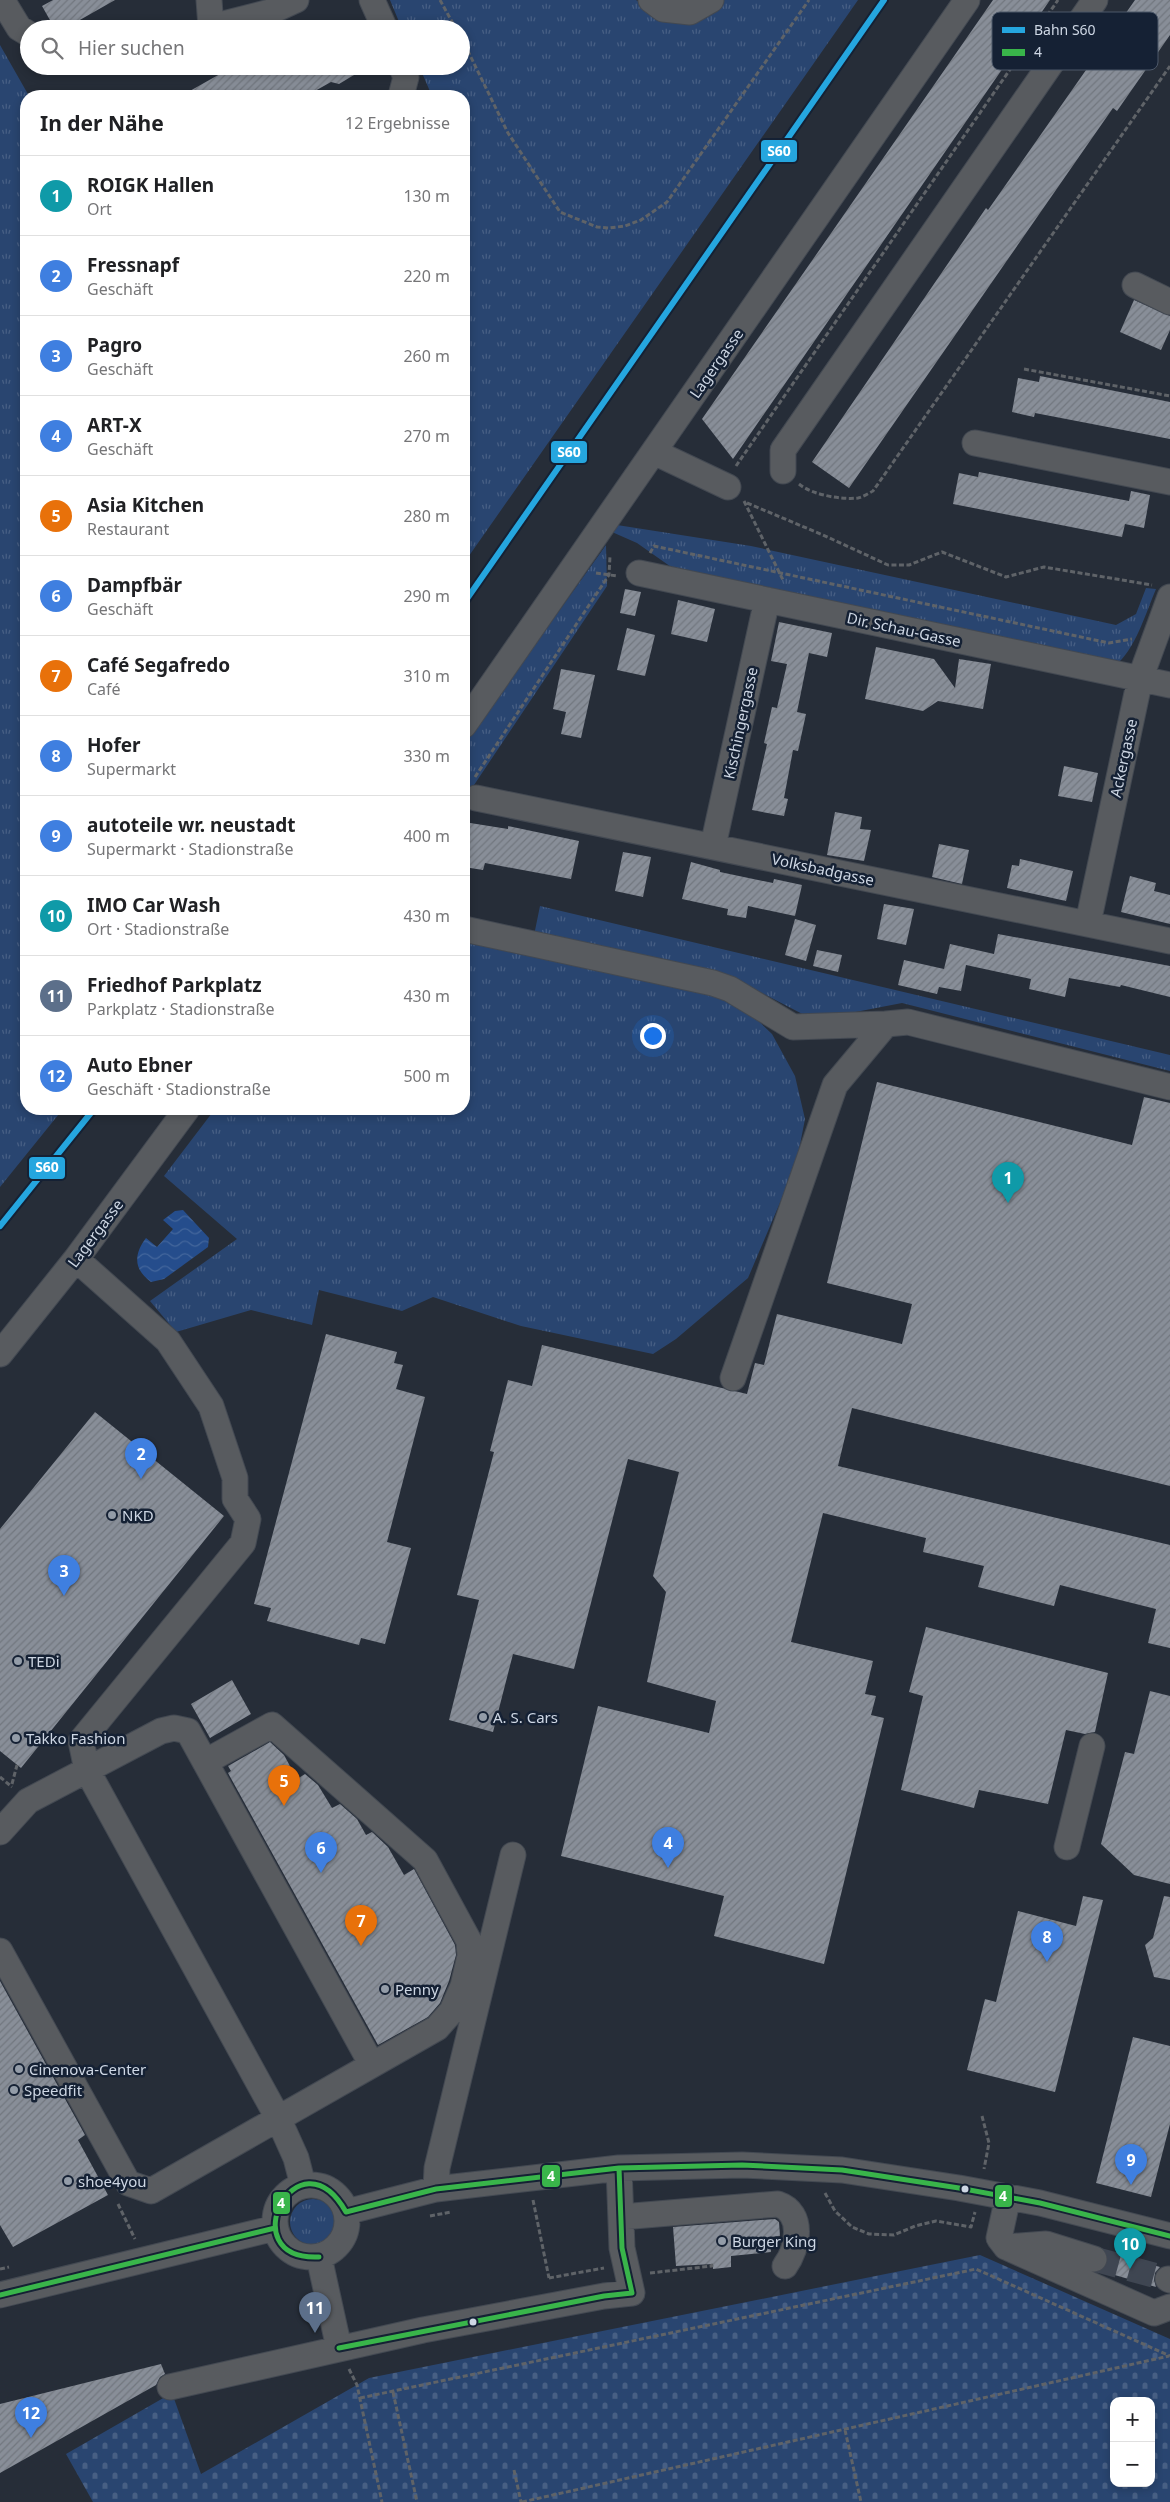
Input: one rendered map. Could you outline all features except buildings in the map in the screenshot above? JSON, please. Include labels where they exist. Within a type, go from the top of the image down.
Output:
[{"type":"street","points":[[2,0],[20,29]]},
{"type":"street","points":[[208,20],[209,0]]},
{"type":"street","points":[[238,20],[270,12],[296,0]]},
{"type":"street","points":[[372,0],[381,20]]},
{"type":"street","points":[[651,0],[663,8],[690,12],[711,0]]},
{"type":"street","name":"Lagergasse","points":[[470,716],[967,0]]},
{"type":"street","points":[[1087,12],[1095,0]]},
{"type":"street","points":[[783,471],[783,450],[1046,70]]},
{"type":"street","points":[[403,90],[405,75]]},
{"type":"street","points":[[1134,285],[1170,302]]},
{"type":"street","points":[[975,443],[1170,482]]},
{"type":"street","points":[[654,452],[732,476]]},
{"type":"street","name":"Dir. Schau-Gasse","points":[[639,573],[1170,685]]},
{"type":"street","name":"Ackergasse","points":[[1088,923],[1140,679],[1156,634],[1165,592]]},
{"type":"street","name":"Kischingergasse","points":[[714,846],[767,600]]},
{"type":"street","name":"Volksbadgasse","points":[[480,790],[714,846],[1170,941]]},
{"type":"street","points":[[470,930],[713,983],[730,989],[793,1027],[908,1022],[1170,1087]]},
{"type":"street","points":[[733,1378],[835,1085],[886,1024]]},
{"type":"street","name":"Lagergasse","points":[[0,1354],[76,1259],[183,1115]]},
{"type":"street","points":[[76,1259],[168,1341],[210,1406],[235,1478],[235,1499],[248,1519],[242,1543],[81,1741],[87,1770],[278,2118],[296,2158],[303,2186]]},
{"type":"street","points":[[0,1951],[128,2183],[151,2191],[437,2028],[452,2011],[463,1986],[470,1956],[470,1941],[425,1860],[272,1725],[205,1762]]},
{"type":"street","points":[[0,1832],[28,1801],[161,1731],[174,1728],[188,1732],[372,2065]]},
{"type":"street","points":[[1067,1847],[1092,1746]]},
{"type":"street","points":[[436,2189],[437,2168],[513,1856]]},
{"type":"street","points":[[346,2212],[436,2189],[619,2168],[742,2165],[842,2170],[1008,2197],[1170,2236]]},
{"type":"street","points":[[170,2386],[339,2348],[604,2296],[632,2293],[622,2248],[619,2168]]},
{"type":"street","points":[[303,2186],[319,2186],[332,2191],[342,2202],[346,2212],[347,2226],[342,2240],[330,2252],[319,2257],[305,2257],[290,2252],[281,2242],[275,2228],[275,2216],[280,2202],[291,2191],[303,2186]]},
{"type":"street","points":[[1008,2197],[999,2238],[1006,2247],[1154,2312],[1170,2307]]},
{"type":"street","points":[[621,2217],[778,2204],[792,2212],[797,2224],[796,2242],[785,2266]]},
{"type":"street","points":[[0,2296],[275,2228]]},
{"type":"street","points":[[1006,2247],[1046,2244],[1094,2259]]},
{"type":"street","points":[[319,2257],[339,2348]]},
{"type":"path","points":[[440,0],[451,20]]},
{"type":"path","points":[[470,56],[508,133],[560,212],[598,227],[617,227],[640,220],[667,202],[809,0]]},
{"type":"path","points":[[1050,12],[1058,0]]},
{"type":"path","points":[[783,471],[806,490],[842,498],[860,498],[873,491],[1170,66]]},
{"type":"path","points":[[799,607],[779,573],[747,503],[732,476],[1010,70]]},
{"type":"path","points":[[1024,369],[1170,396]]},
{"type":"path","points":[[747,503],[888,565],[909,565],[942,552],[1006,576],[1044,567],[1165,592]]},
{"type":"path","points":[[480,790],[474,779],[609,575],[611,540],[602,526]]},
{"type":"path","points":[[573,569],[626,578],[639,573],[654,546],[1110,643],[1156,634]]},
{"type":"path","points":[[12,1787],[17,1765]]},
{"type":"path","points":[[982,2116],[989,2143],[984,2170]]},
{"type":"path","points":[[128,2183],[116,2195],[117,2202],[136,2239]]},
{"type":"path","points":[[825,2193],[835,2211],[852,2227],[870,2234],[894,2235],[915,2226],[936,2221],[971,2226],[975,2211]]},
{"type":"path","points":[[533,2200],[554,2306]]},
{"type":"path","points":[[360,2398],[976,2270],[1170,2356]]},
{"type":"path","points":[[339,2348],[357,2385],[382,2502]]},
{"type":"path","points":[[514,2470],[522,2502],[1170,2356]]},
{"type":"path","points":[[392,2392],[417,2502]]},
{"type":"path","points":[[845,2430],[860,2502]]},
{"type":"green space","points":[[390,0],[636,0],[661,18],[722,0],[858,0],[470,554],[470,90],[429,90],[423,75],[470,75],[470,20],[398,20]]},
{"type":"green space","points":[[0,45],[26,90],[20,90],[20,1115],[58,1115],[0,1187]]},
{"type":"green space","points":[[617,525],[751,546],[1116,625],[1136,614],[1146,588],[1156,589],[1134,641],[1122,659],[1115,665],[674,569],[637,543],[612,532]]},
{"type":"green space","points":[[606,545],[607,586],[470,791],[470,737]]},
{"type":"green space","points":[[540,906],[1170,1055],[1170,1071],[902,1003],[814,1020],[729,976],[746,1009],[772,1034],[795,1076],[805,1119],[796,1165],[748,1278],[676,1339],[653,1354],[521,1326],[433,1297],[402,1311],[319,1290],[312,1325],[251,1310],[176,1332],[150,1301],[237,1239],[164,1176],[210,1115],[470,1115],[470,941],[530,955]]},
{"type":"green space","points":[[313,2199],[326,2203],[332,2209],[336,2222],[332,2235],[326,2241],[313,2245],[300,2241],[294,2235],[290,2222],[294,2209],[300,2203]]},
{"type":"green space","points":[[980,2255],[1170,2339],[1170,2502],[93,2502],[66,2454],[172,2393],[201,2474],[369,2378]]},
{"type":"water","points":[[183,1210],[209,1238],[208,1247],[164,1279],[151,1282],[138,1267],[139,1250],[146,1238],[157,1247],[173,1229],[163,1220],[175,1211]]},
{"type":"tunnel","points":[[1094,2259],[1168,2279]]},
{"type":"rail line","name":"S60","points":[[470,594],[884,0]]},
{"type":"rail line","name":"S60","points":[[0,1226],[89,1115]]},
{"type":"transit line","name":"4","points":[[346,2212],[436,2189],[619,2168],[742,2165],[842,2170],[959,2188],[1040,2203],[1170,2236]]},
{"type":"transit line","name":"4","points":[[619,2168],[622,2248],[632,2293]]},
{"type":"transit line","name":"4","points":[[319,2257],[292,2253],[278,2240],[275,2222],[281,2204],[293,2190],[309,2184],[327,2190],[346,2212]]},
{"type":"transit line","name":"4","points":[[0,2295],[275,2228]]},
{"type":"transit line","name":"4","points":[[339,2348],[604,2296],[632,2293]]},
{"type":"place","name":"ROIGK Hallen","points":[[1008,1203]]},
{"type":"place","name":"Fressnapf","points":[[141,1479]]},
{"type":"place","name":"NKD","points":[[112,1515]]},
{"type":"place","name":"Pagro","points":[[64,1596]]},
{"type":"place","name":"TEDi","points":[[18,1661]]},
{"type":"place","name":"A. S. Cars","points":[[483,1717]]},
{"type":"place","name":"Takko Fashion","points":[[16,1738]]},
{"type":"place","name":"Asia Kitchen","points":[[284,1806]]},
{"type":"place","name":"ART-X","points":[[668,1868]]},
{"type":"place","name":"Dampfbär","points":[[321,1873]]},
{"type":"place","name":"Café Segafredo","points":[[361,1946]]},
{"type":"place","name":"Hofer","points":[[1047,1962]]},
{"type":"place","name":"Penny","points":[[385,1989]]},
{"type":"place","name":"Cinenova-Center","points":[[19,2069]]},
{"type":"place","name":"Speedfit","points":[[14,2090]]},
{"type":"place","name":"shoe4you","points":[[68,2181]]},
{"type":"place","name":"autoteile wr. neustadt","points":[[1131,2185]]},
{"type":"place","name":"Burger King","points":[[722,2241]]},
{"type":"place","name":"IMO Car Wash","points":[[1130,2269]]},
{"type":"place","name":"Friedhof Parkplatz","points":[[315,2333]]},
{"type":"place","name":"Auto Ebner","points":[[31,2438]]}]
